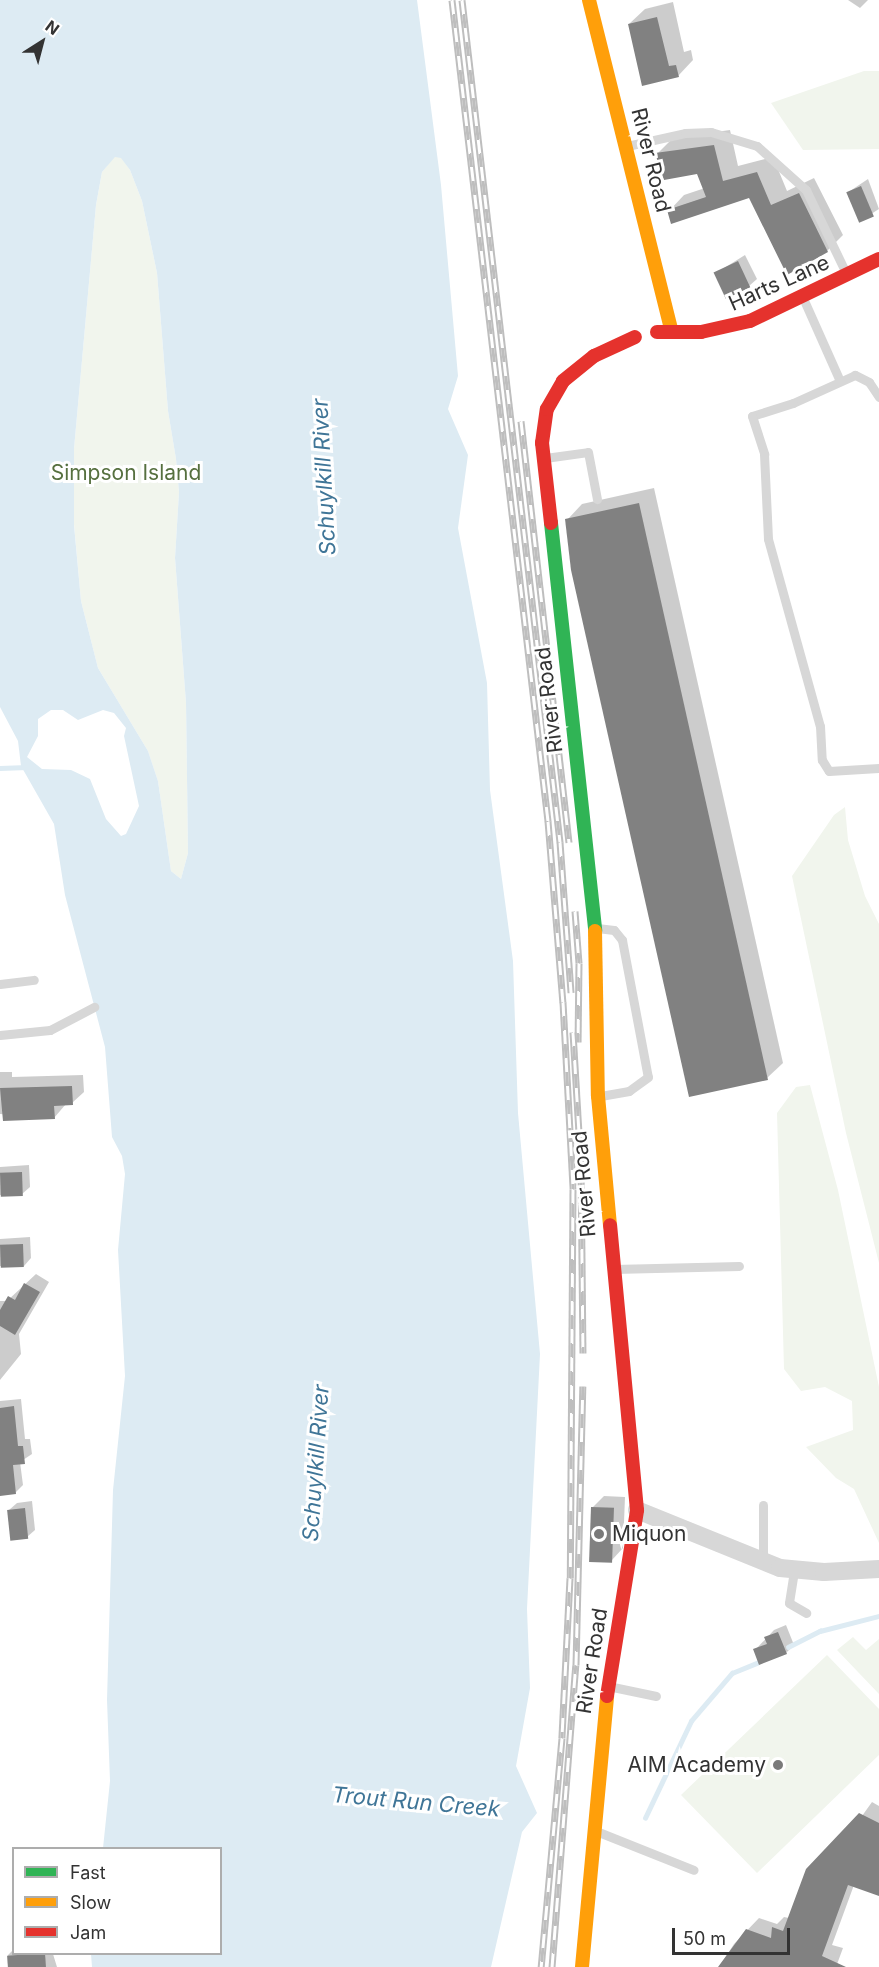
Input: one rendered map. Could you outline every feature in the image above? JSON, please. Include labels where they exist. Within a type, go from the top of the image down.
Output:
[{"type":"street","name":"River Road","points":[[589,0],[671,330]]},
{"type":"street","name":"Harts Lane","points":[[657,332],[671,330],[701,332],[727,328],[803,298],[879,259]]},
{"type":"street","name":"River Road","points":[[582,1967],[608,1685],[637,1510],[612,1269],[598,1096],[595,928],[543,458],[543,426],[553,397],[576,367],[635,337]]},
{"type":"street","points":[[637,1510],[763,1563],[794,1570],[879,1569]]},
{"type":"lane","points":[[626,146],[685,133],[711,132],[757,146],[806,190],[847,275]]},
{"type":"lane","points":[[803,298],[840,381]]},
{"type":"lane","points":[[879,397],[869,382],[855,375],[793,403],[752,416],[764,454],[768,539],[820,726],[822,760],[829,771],[879,768]]},
{"type":"lane","points":[[543,458],[588,452],[597,500]]},
{"type":"lane","points":[[595,928],[614,930],[622,940],[648,1077],[629,1090],[598,1096]]},
{"type":"lane","points":[[0,984],[34,980]]},
{"type":"lane","points":[[0,1035],[50,1030],[94,1007]]},
{"type":"lane","points":[[612,1269],[739,1266]]},
{"type":"lane","points":[[763,1505],[763,1563]]},
{"type":"lane","points":[[794,1570],[789,1603],[806,1613]]},
{"type":"lane","points":[[608,1685],[656,1696]]},
{"type":"lane","points":[[594,1830],[694,1870]]},
{"type":"green space","points":[[864,71],[879,71],[879,149],[803,150],[771,103]]},
{"type":"green space","name":"Simpson Island","points":[[114,157],[121,157],[130,170],[142,201],[157,273],[168,411],[176,459],[179,492],[175,558],[186,703],[188,853],[181,879],[171,871],[158,781],[148,751],[98,668],[81,601],[74,524],[74,449],[96,205],[102,172]]},
{"type":"green space","points":[[845,807],[848,840],[865,896],[879,924],[879,1263],[846,1133],[792,876],[834,815]]},
{"type":"green space","points":[[810,1085],[838,1190],[879,1387],[879,1543],[854,1489],[836,1478],[806,1447],[853,1430],[852,1401],[825,1387],[801,1391],[784,1369],[777,1113],[796,1087]]},
{"type":"green space","points":[[853,1637],[866,1650],[879,1639],[879,1694],[837,1650]]},
{"type":"green space","points":[[827,1655],[879,1709],[879,1755],[757,1873],[681,1795]]},
{"type":"water","name":"Schuylkill River","points":[[0,0],[417,0],[441,185],[458,376],[448,409],[468,455],[458,528],[487,683],[490,790],[513,961],[518,1113],[540,1354],[527,1609],[530,1688],[516,1766],[537,1813],[522,1832],[491,1967],[92,1967],[91,1955],[222,1955],[222,1847],[103,1847],[110,1781],[107,1700],[113,1490],[125,1376],[118,1250],[125,1174],[122,1156],[112,1137],[105,1047],[65,895],[54,824],[21,766],[18,741],[0,707]],"holes":[[[115,157],[121,158],[130,170],[142,201],[157,273],[168,411],[179,492],[175,558],[186,703],[188,853],[181,879],[171,871],[158,781],[148,751],[98,668],[81,601],[74,525],[74,449],[96,205],[102,172]],[[51,710],[63,710],[78,720],[103,710],[114,713],[126,728],[124,736],[139,806],[126,834],[121,836],[106,819],[90,779],[71,770],[42,769],[27,757],[38,736],[38,719]]]},
{"type":"building","points":[[657,17],[669,66],[676,65],[679,77],[642,86],[628,24]]},
{"type":"building","points":[[714,145],[723,181],[757,172],[771,205],[799,193],[828,252],[787,275],[749,198],[671,224],[667,210],[706,197],[697,174],[664,180],[655,153]]},
{"type":"building","points":[[861,186],[874,216],[859,223],[846,192]]},
{"type":"building","points":[[738,261],[750,287],[726,299],[714,272]]},
{"type":"building","points":[[639,503],[768,1080],[689,1097],[571,570],[565,519]]},
{"type":"building","points":[[72,1086],[73,1105],[54,1106],[55,1119],[3,1121],[0,1088]]},
{"type":"building","points":[[22,1172],[23,1196],[1,1197],[0,1173]]},
{"type":"building","points":[[23,1244],[24,1267],[1,1268],[0,1245]]},
{"type":"building","points":[[24,1283],[40,1292],[15,1335],[0,1326],[0,1310],[8,1296],[15,1300]]},
{"type":"building","points":[[14,1406],[18,1446],[23,1446],[25,1464],[13,1465],[16,1494],[0,1496],[0,1408]]},
{"type":"building","name":"Miquon","points":[[591,1507],[614,1508],[612,1563],[589,1562]]},
{"type":"building","points":[[25,1508],[28,1539],[10,1541],[7,1510]]},
{"type":"building","points":[[778,1632],[787,1654],[759,1665],[753,1649],[767,1644],[764,1637]]},
{"type":"building","points":[[859,1813],[879,1823],[879,1896],[848,1885],[822,1956],[846,1967],[718,1967],[746,1929],[771,1938],[772,1927],[783,1931],[806,1869]]},
{"type":"building","points":[[45,1955],[46,1967],[8,1967],[7,1956]]},
{"type":"waterway","points":[[0,768],[27,767]]},
{"type":"waterway","name":"Trout Run Creek","points":[[788,1647],[820,1631],[879,1616]]},
{"type":"waterway","name":"Trout Run Creek","points":[[645,1818],[691,1721],[732,1673],[757,1663]]},
{"type":"railway","points":[[452,0],[548,821],[563,1002],[573,1189],[570,1578],[562,1738],[541,1967]]},
{"type":"railway","points":[[462,0],[560,842],[571,993]]},
{"type":"railway","points":[[521,421],[569,842]]},
{"type":"railway","points":[[575,911],[579,963],[578,1042]]},
{"type":"railway","points":[[573,1032],[581,1165],[583,1353]]},
{"type":"railway","points":[[552,1967],[576,1665],[583,1386]]},
{"type":"traffic: fast","points":[[551,523],[595,931]]},
{"type":"traffic: slow","points":[[589,0],[671,329]]},
{"type":"traffic: slow","points":[[595,931],[598,1096],[610,1225]]},
{"type":"traffic: slow","points":[[582,1967],[607,1696]]},
{"type":"traffic: jam","points":[[657,332],[701,332],[750,321],[879,259]]},
{"type":"traffic: jam","points":[[551,523],[542,443],[547,409],[563,381],[594,356],[635,337]]},
{"type":"traffic: jam","points":[[607,1696],[637,1510],[610,1225]]},
{"type":"place","name":"Miquon","points":[[599,1534]]},
{"type":"place","name":"AIM Academy","points":[[778,1765]]}]
